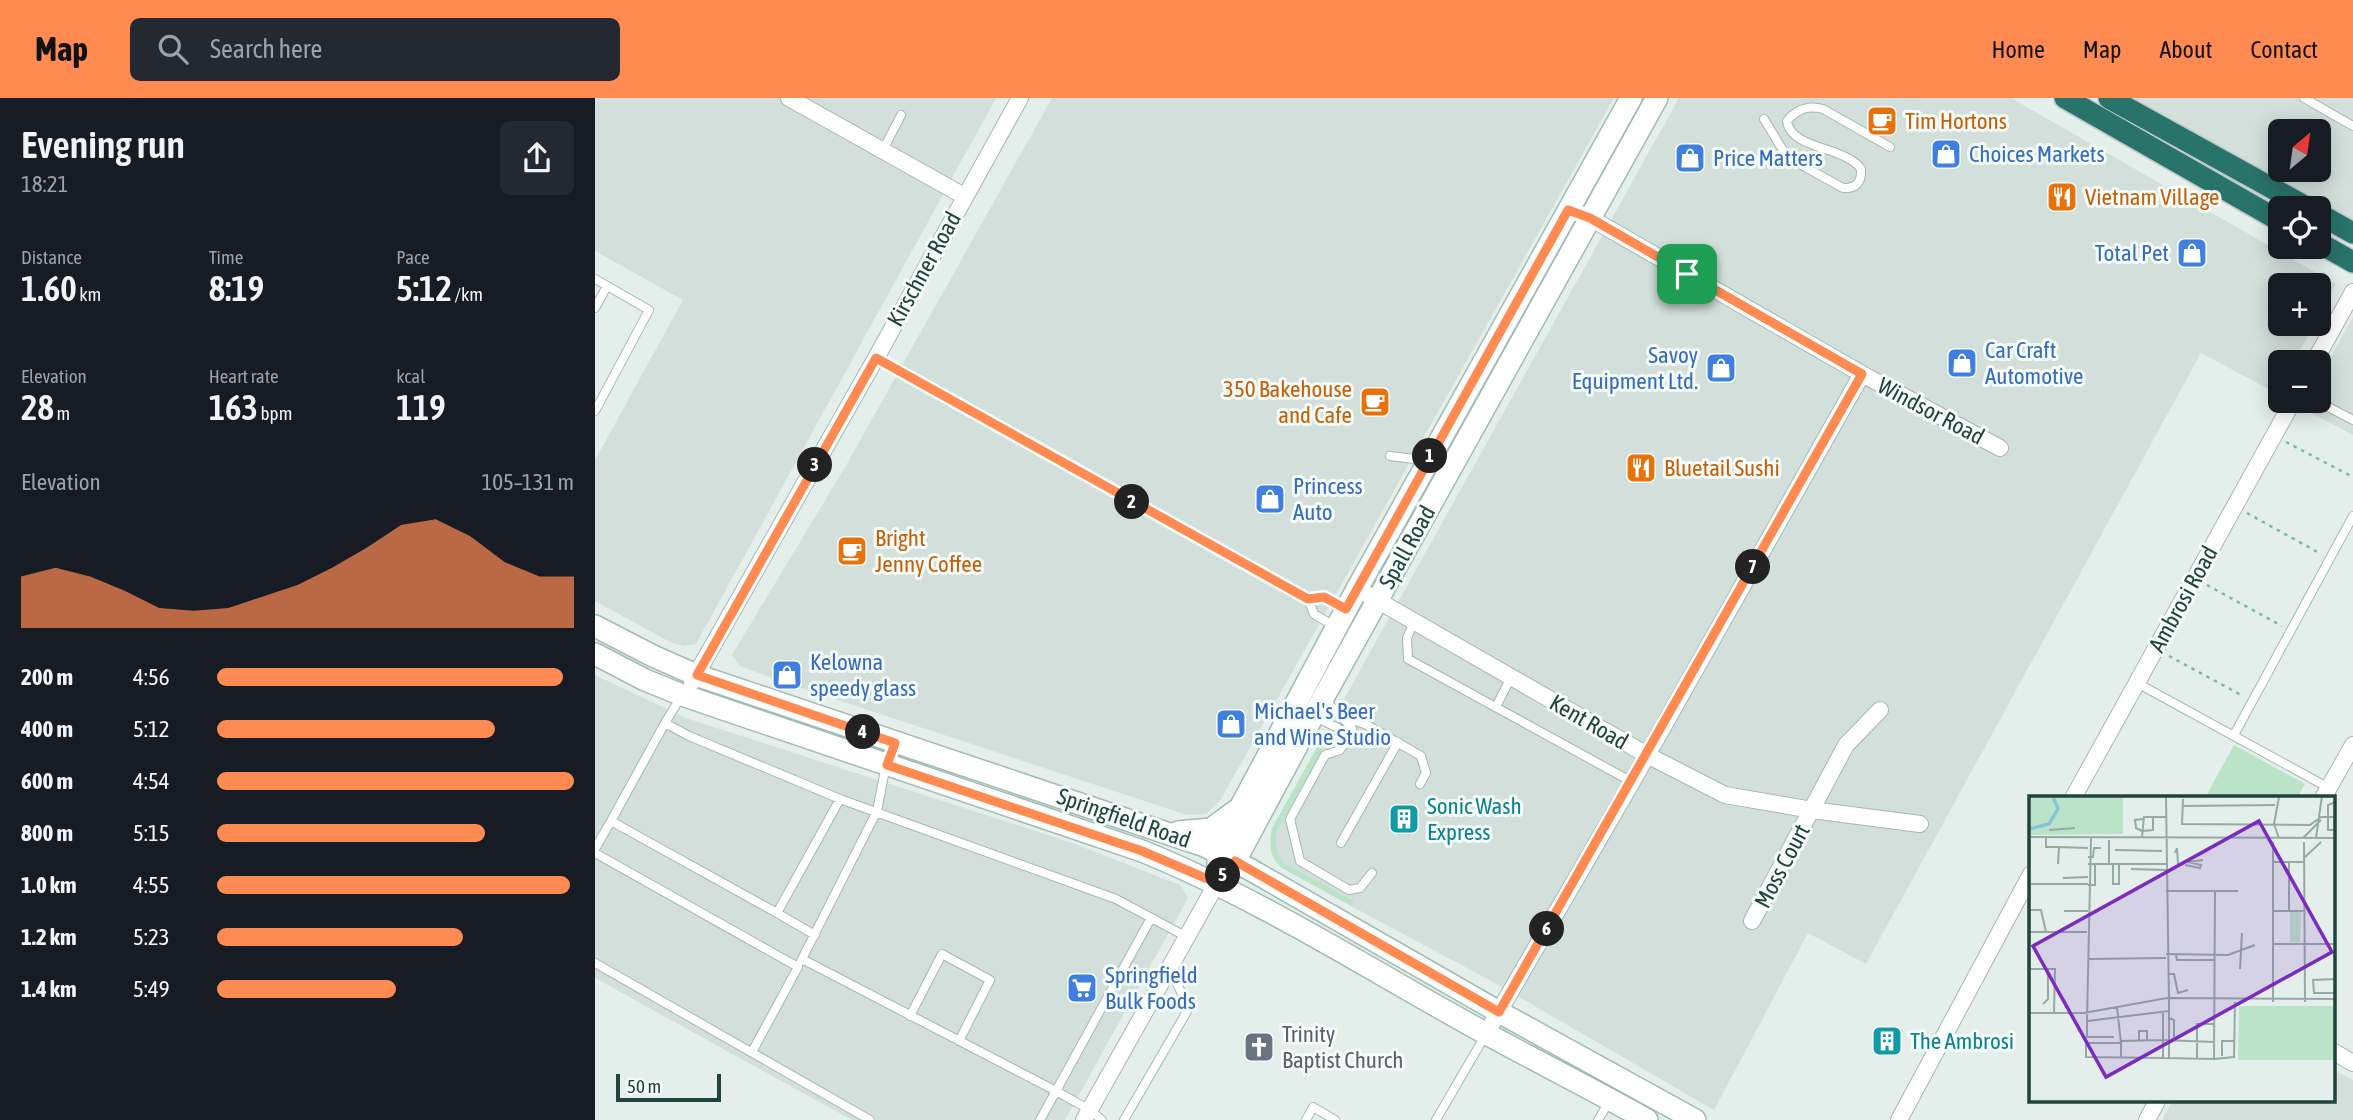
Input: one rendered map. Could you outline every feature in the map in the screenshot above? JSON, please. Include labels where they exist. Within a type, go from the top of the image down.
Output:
[{"type":"highway","points":[[2065,98],[2268,214]]},
{"type":"highway","points":[[2109,98],[2286,196]]},
{"type":"highway","points":[[2331,221],[2353,233]]},
{"type":"highway","points":[[2331,250],[2353,262]]},
{"type":"main road","name":"Spall Road","points":[[1217,883],[1241,806],[1425,465],[1631,98]]},
{"type":"main road","name":"Spall Road","points":[[1227,857],[1318,707],[1657,98]]},
{"type":"main road","name":"Springfield Road","points":[[595,626],[697,675],[1169,833],[1227,857],[1695,1120]]},
{"type":"main road","name":"Springfield Road","points":[[595,654],[682,695],[1142,851],[1217,883],[1486,1034],[1647,1120]]},
{"type":"main road","points":[[1169,833],[1211,829],[1241,806]]},
{"type":"street","points":[[789,98],[964,195]]},
{"type":"street","name":"Kirschner Road","points":[[682,695],[697,675],[1020,98]]},
{"type":"street","name":"Windsor Road","points":[[1568,210],[1590,218],[1862,374],[2000,448]]},
{"type":"street","points":[[2321,350],[2353,292]]},
{"type":"street","points":[[1486,1034],[1632,782],[1862,374]]},
{"type":"street","name":"Ambrosi Road","points":[[2074,796],[2286,413]]},
{"type":"street","name":"Kent Road","points":[[1357,589],[1647,755],[1725,795],[1920,824]]},
{"type":"street","name":"Moss Court","points":[[1752,922],[1846,745],[1880,710]]},
{"type":"street","points":[[2326,793],[2353,745]]},
{"type":"street","points":[[1899,1120],[2029,882]]},
{"type":"street","name":"Spall Road","points":[[1092,1116],[1165,975],[1217,883]]},
{"type":"street","points":[[2336,1053],[2353,1063]]},
{"type":"street","points":[[2147,1120],[2156,1102]]},
{"type":"lane","points":[[2304,98],[2353,126]]},
{"type":"lane","points":[[1764,119],[1787,157],[1843,188],[1851,189],[1856,186],[1862,176],[1861,169],[1848,157],[1808,143],[1792,134],[1787,121],[1791,115],[1797,110],[1813,107],[1823,109],[1890,147]]},
{"type":"lane","points":[[883,150],[901,115]]},
{"type":"lane","points":[[595,279],[649,310],[595,411]]},
{"type":"lane","points":[[595,307],[607,286]]},
{"type":"lane","points":[[876,358],[1308,599],[1324,597],[1341,618]]},
{"type":"lane","points":[[2331,408],[2353,420]]},
{"type":"lane","points":[[1389,456],[1414,459],[1425,465]]},
{"type":"lane","points":[[2234,735],[2353,516]]},
{"type":"lane","points":[[1308,599],[1314,614],[1341,618]]},
{"type":"lane","points":[[1414,622],[1407,638],[1408,659],[1632,782]]},
{"type":"lane","points":[[1496,708],[1511,677]]},
{"type":"lane","points":[[2137,683],[2234,735],[2326,793]]},
{"type":"lane","points":[[682,695],[595,851],[800,963],[1056,1091],[1092,1116]]},
{"type":"lane","points":[[1318,707],[1367,725],[1421,755],[1426,772],[1420,784]]},
{"type":"lane","points":[[1318,707],[1343,735],[1340,750]]},
{"type":"lane","points":[[1342,716],[1352,728],[1349,739],[1340,750],[1325,755],[1290,819],[1298,854],[1304,865],[1349,890],[1360,888],[1372,873]]},
{"type":"lane","points":[[665,723],[689,736],[839,799],[1116,899],[1187,937]]},
{"type":"lane","points":[[1341,842],[1398,742]]},
{"type":"lane","points":[[752,1052],[877,811],[887,765],[895,743]]},
{"type":"lane","points":[[777,914],[839,799]]},
{"type":"lane","points":[[611,821],[815,935]]},
{"type":"lane","points":[[1040,1120],[1151,918]]},
{"type":"lane","points":[[910,1016],[941,954],[990,980],[959,1041]]},
{"type":"lane","points":[[595,963],[870,1120]]},
{"type":"lane","points":[[1124,1120],[1189,1008],[1176,982],[1165,975]]},
{"type":"lane","points":[[1436,1120],[1486,1034]]},
{"type":"lane","points":[[1598,1120],[1610,1099]]},
{"type":"lane","points":[[1306,1120],[1313,1107],[1335,1120]]},
{"type":"path","points":[[2274,435],[2353,477]]},
{"type":"path","points":[[2234,507],[2330,559]]},
{"type":"path","points":[[2195,578],[2291,631]]},
{"type":"path","points":[[2155,649],[2252,700]]},
{"type":"shaded area","points":[[595,98],[996,98],[696,644],[684,646],[670,642],[595,601],[595,460],[683,300],[595,251]]},
{"type":"shaded area","points":[[1052,98],[1614,98],[1220,801],[1206,814],[1187,815],[777,680],[740,666],[732,655],[844,469]]},
{"type":"shaded area","points":[[1679,98],[2011,98],[2268,245],[2268,259],[2292,259],[2317,273],[2268,273],[2268,336],[2308,336],[2300,350],[2268,350],[2268,389],[2201,353],[1866,964],[1808,933],[1714,1110],[1495,983],[1351,906],[1353,901],[1284,863],[1275,843],[1277,831],[1328,743],[1334,739],[1325,733]]},
{"type":"shaded area","points":[[2127,98],[2353,98],[2353,223],[2331,211],[2331,196],[2304,196],[2279,182],[2331,182],[2331,119],[2268,119],[2268,176]]},
{"type":"shaded area","points":[[2331,281],[2336,284],[2331,293]]},
{"type":"shaded area","points":[[2353,317],[2353,435],[2311,413],[2331,413],[2331,356]]},
{"type":"shaded area","points":[[595,675],[686,718],[1072,843],[1180,885],[1188,898],[1065,1120],[852,1120],[595,978]]},
{"type":"shaded area","points":[[2336,1071],[2353,1080],[2353,1120],[2162,1120],[2171,1102],[2336,1102]]},
{"type":"green space","points":[[1325,733],[1334,739],[1331,744],[1327,743],[1277,831],[1277,851],[1284,863],[1354,901],[1351,906],[1282,868],[1271,850],[1272,828]]},
{"type":"green space","points":[[2234,745],[2305,784],[2298,796],[2206,796]]},
{"type":"place","name":"Tim Hortons","points":[[1882,121]]},
{"type":"place","name":"Choices Markets","points":[[1946,154]]},
{"type":"place","name":"Price Matters","points":[[1690,158]]},
{"type":"place","name":"Vietnam Village","points":[[2062,197]]},
{"type":"place","name":"Total Pet","points":[[2192,253]]},
{"type":"place","name":"Car Craft Automotive","points":[[1962,363]]},
{"type":"place","name":"Savoy Equipment Ltd.","points":[[1721,368]]},
{"type":"place","name":"350 Bakehouse and Cafe","points":[[1375,402]]},
{"type":"place","name":"Bluetail Sushi","points":[[1641,468]]},
{"type":"place","name":"Princess Auto","points":[[1270,499]]},
{"type":"place","name":"Bright Jenny Coffee","points":[[852,551]]},
{"type":"place","name":"Kelowna speedy glass","points":[[787,675]]},
{"type":"place","name":"Michael's Beer and Wine Studio","points":[[1231,724]]},
{"type":"place","name":"Sonic Wash Express","points":[[1404,819]]},
{"type":"place","name":"Springfield Bulk Foods","points":[[1082,988]]},
{"type":"place","name":"The Ambrosi","points":[[1887,1041]]},
{"type":"place","name":"Trinity Baptist Church","points":[[1259,1047]]},
{"type":"route","points":[[1568,210],[1590,218],[1687,274],[1862,374],[1499,1012],[1235,861],[1217,883],[1142,851],[887,765],[895,743],[697,675],[876,358],[1308,599],[1324,597],[1346,609],[1568,210]]}]
